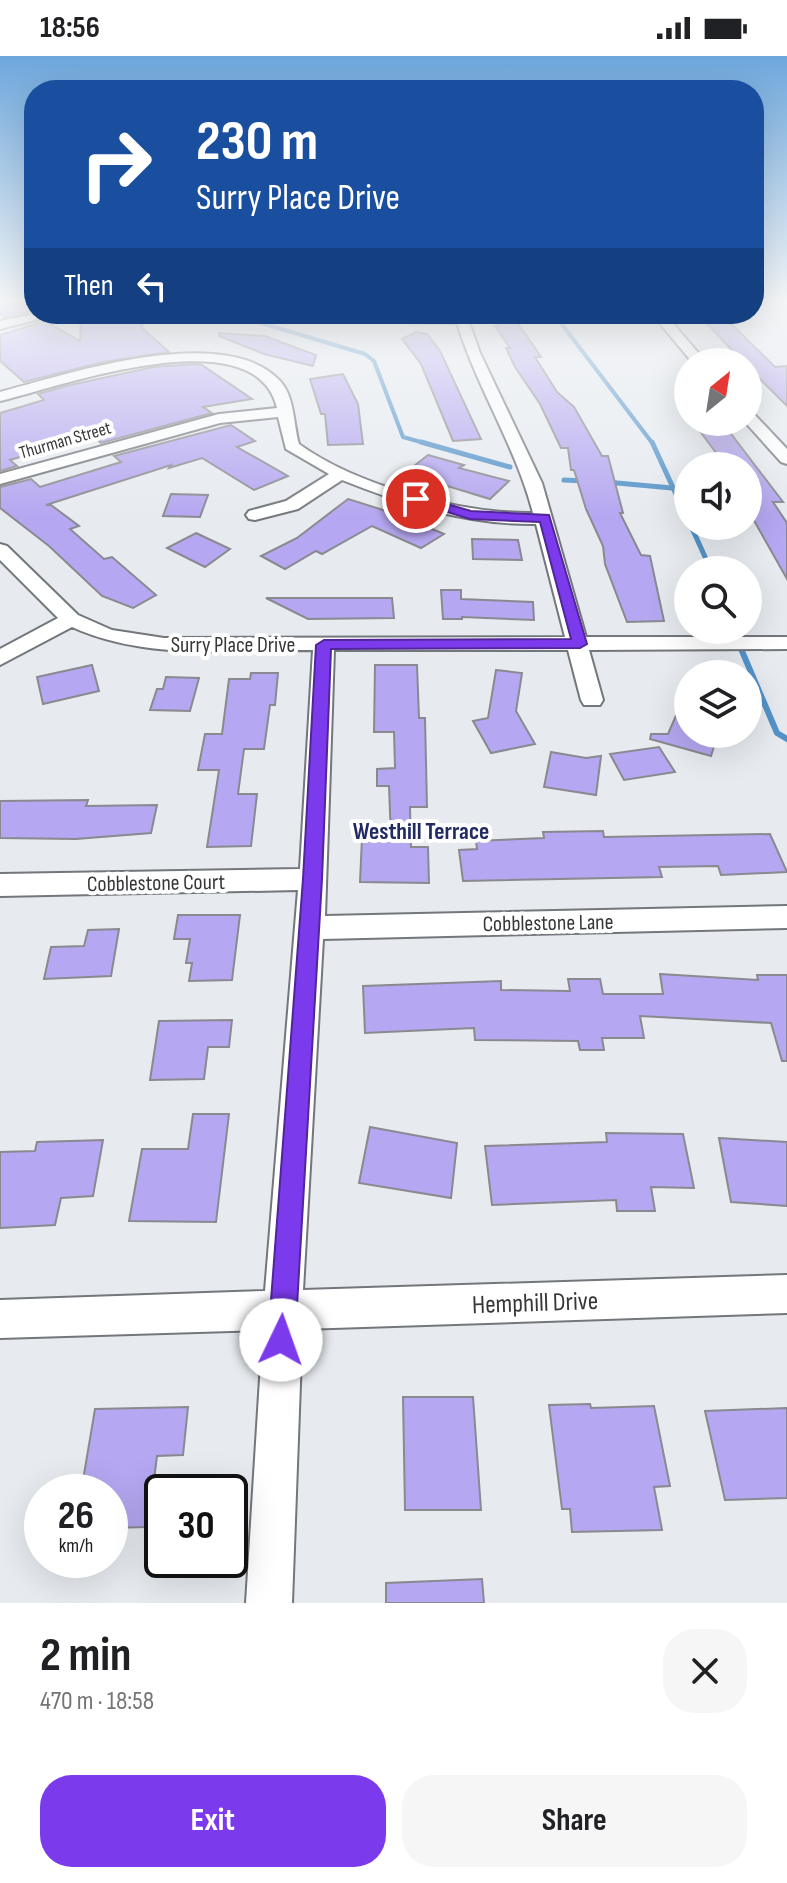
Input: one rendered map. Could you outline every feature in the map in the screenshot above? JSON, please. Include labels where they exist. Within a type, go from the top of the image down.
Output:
[{"type":"street","points":[[0,397],[101,372]]},
{"type":"street","points":[[259,372],[267,376],[282,396],[292,446],[312,461],[451,511],[488,517],[545,518]]},
{"type":"street","points":[[482,372],[519,447],[545,518],[592,700]]},
{"type":"street","name":"Thurman Street","points":[[0,479],[219,419],[283,412]]},
{"type":"street","points":[[762,431],[787,459]]},
{"type":"street","points":[[255,515],[292,505],[342,473]]},
{"type":"street","name":"Surry Place Drive","points":[[0,550],[71,619],[107,635],[164,644],[787,643]]},
{"type":"street","points":[[0,658],[71,619]]},
{"type":"street","points":[[269,1603],[283,1311],[313,879],[324,645]]},
{"type":"street","name":"Cobblestone Court","points":[[0,885],[313,879]]},
{"type":"street","name":"Cobblestone Lane","points":[[309,928],[787,917]]},
{"type":"street","name":"Hemphill Drive","points":[[0,1319],[787,1294]]},
{"type":"building","points":[[13,372],[63,372],[24,382]]},
{"type":"building","points":[[129,372],[213,372],[252,399],[203,407],[212,413],[101,443],[92,435],[10,460],[17,466],[0,471],[0,413],[44,400],[38,394]]},
{"type":"building","points":[[424,372],[450,372],[481,439],[453,441]]},
{"type":"building","points":[[519,372],[545,372],[557,392],[574,407],[602,456],[608,456],[623,513],[620,513],[641,555],[650,556],[664,621],[627,622],[605,564],[603,546],[586,509],[574,470],[571,470],[568,448],[561,448],[540,404]]},
{"type":"building","points":[[762,372],[787,372],[787,406],[762,381]]},
{"type":"building","points":[[343,374],[358,404],[363,444],[328,445],[325,414],[321,414],[310,379]]},
{"type":"building","points":[[231,425],[255,441],[237,447],[288,476],[254,490],[202,458],[46,505],[51,505],[79,526],[70,529],[104,559],[112,557],[156,595],[133,608],[102,596],[49,546],[0,508],[0,487],[31,479],[40,487],[121,462],[114,456]]},
{"type":"building","points":[[704,436],[733,436],[745,452],[716,452]]},
{"type":"building","points":[[428,455],[464,465],[459,468],[509,481],[490,499],[405,473]]},
{"type":"building","points":[[762,474],[783,502],[773,502],[787,523],[787,579],[762,535]]},
{"type":"building","points":[[171,494],[208,495],[200,517],[163,516]]},
{"type":"building","points":[[348,499],[399,515],[444,534],[421,548],[372,526],[322,554],[316,551],[285,569],[261,556],[297,538]]},
{"type":"building","points":[[196,533],[230,549],[205,567],[167,548]]},
{"type":"building","points":[[472,539],[518,540],[522,560],[473,559]]},
{"type":"building","points":[[441,590],[461,590],[461,599],[533,602],[534,620],[443,619]]},
{"type":"building","points":[[266,598],[392,598],[394,618],[308,619]]},
{"type":"building","points":[[92,665],[99,691],[43,704],[37,677]]},
{"type":"building","points":[[375,665],[417,665],[419,718],[425,718],[427,807],[410,807],[411,847],[428,847],[429,883],[360,882],[362,838],[391,839],[389,786],[377,786],[377,769],[395,768],[394,732],[374,732]]},
{"type":"building","points":[[496,670],[522,673],[516,711],[535,744],[491,753],[473,721],[488,718]]},
{"type":"building","points":[[251,673],[278,673],[275,705],[270,705],[264,749],[244,749],[238,794],[257,794],[251,846],[207,847],[219,770],[198,770],[205,734],[222,734],[229,679],[250,679]]},
{"type":"building","points":[[166,677],[199,678],[190,711],[150,710],[157,689],[163,689]]},
{"type":"building","points":[[674,720],[674,746],[650,739],[651,734],[668,734]]},
{"type":"building","points":[[659,747],[675,772],[624,780],[610,754]]},
{"type":"building","points":[[682,748],[714,748],[711,756]]},
{"type":"building","points":[[551,752],[586,758],[601,756],[596,795],[544,787]]},
{"type":"building","points":[[88,800],[86,806],[157,805],[151,833],[76,839],[0,838],[0,801]]},
{"type":"building","points":[[603,831],[604,837],[770,834],[787,872],[721,875],[718,866],[659,867],[662,877],[463,881],[459,850],[477,849],[476,841],[544,838],[543,832]]},
{"type":"building","points":[[178,915],[240,915],[232,980],[189,981],[192,963],[186,963],[190,939],[174,939]]},
{"type":"building","points":[[119,929],[111,976],[44,979],[51,947],[84,946],[88,930]]},
{"type":"building","points":[[660,974],[758,980],[757,975],[787,975],[787,1061],[782,1061],[771,1023],[640,1016],[644,1038],[602,1038],[604,1050],[580,1050],[578,1041],[475,1040],[474,1028],[365,1033],[363,986],[501,981],[501,990],[570,991],[568,979],[600,979],[603,994],[663,994]]},
{"type":"building","points":[[232,1020],[229,1047],[208,1047],[204,1079],[150,1080],[159,1021]]},
{"type":"building","points":[[193,1114],[229,1114],[216,1222],[129,1221],[142,1149],[188,1149]]},
{"type":"building","points":[[370,1127],[457,1143],[451,1198],[359,1183]]},
{"type":"building","points":[[606,1133],[683,1134],[694,1188],[651,1187],[655,1211],[617,1211],[616,1200],[492,1205],[485,1146],[607,1142]]},
{"type":"building","points":[[719,1138],[787,1142],[787,1206],[731,1202]]},
{"type":"building","points":[[103,1140],[93,1196],[61,1198],[55,1225],[0,1228],[0,1152],[35,1151],[37,1142]]},
{"type":"building","points":[[403,1397],[473,1397],[481,1510],[405,1510]]},
{"type":"building","points":[[590,1404],[591,1408],[654,1406],[670,1486],[654,1487],[662,1530],[572,1532],[570,1509],[562,1509],[549,1405]]},
{"type":"building","points":[[188,1407],[183,1455],[157,1456],[155,1474],[144,1474],[144,1527],[128,1528],[128,1474],[84,1474],[95,1409]]},
{"type":"building","points":[[787,1408],[787,1498],[725,1500],[705,1411]]},
{"type":"building","points":[[482,1579],[484,1603],[386,1603],[386,1583]]},
{"type":"waterway","points":[[378,372],[403,437],[428,444]]},
{"type":"waterway","points":[[598,372],[653,444]]},
{"type":"waterway","points":[[421,442],[510,467]]},
{"type":"waterway","points":[[653,444],[674,490]]},
{"type":"waterway","points":[[564,480],[585,481]]},
{"type":"waterway","points":[[606,482],[672,488]]},
{"type":"waterway","points":[[697,540],[705,556]]},
{"type":"waterway","points":[[739,644],[777,733],[787,739]]},
{"type":"district","name":"Westhill Terrace","points":[[421,831]]},
{"type":"route","points":[[281,1340],[313,879],[324,645],[580,644],[545,518],[470,515],[416,499]]}]
